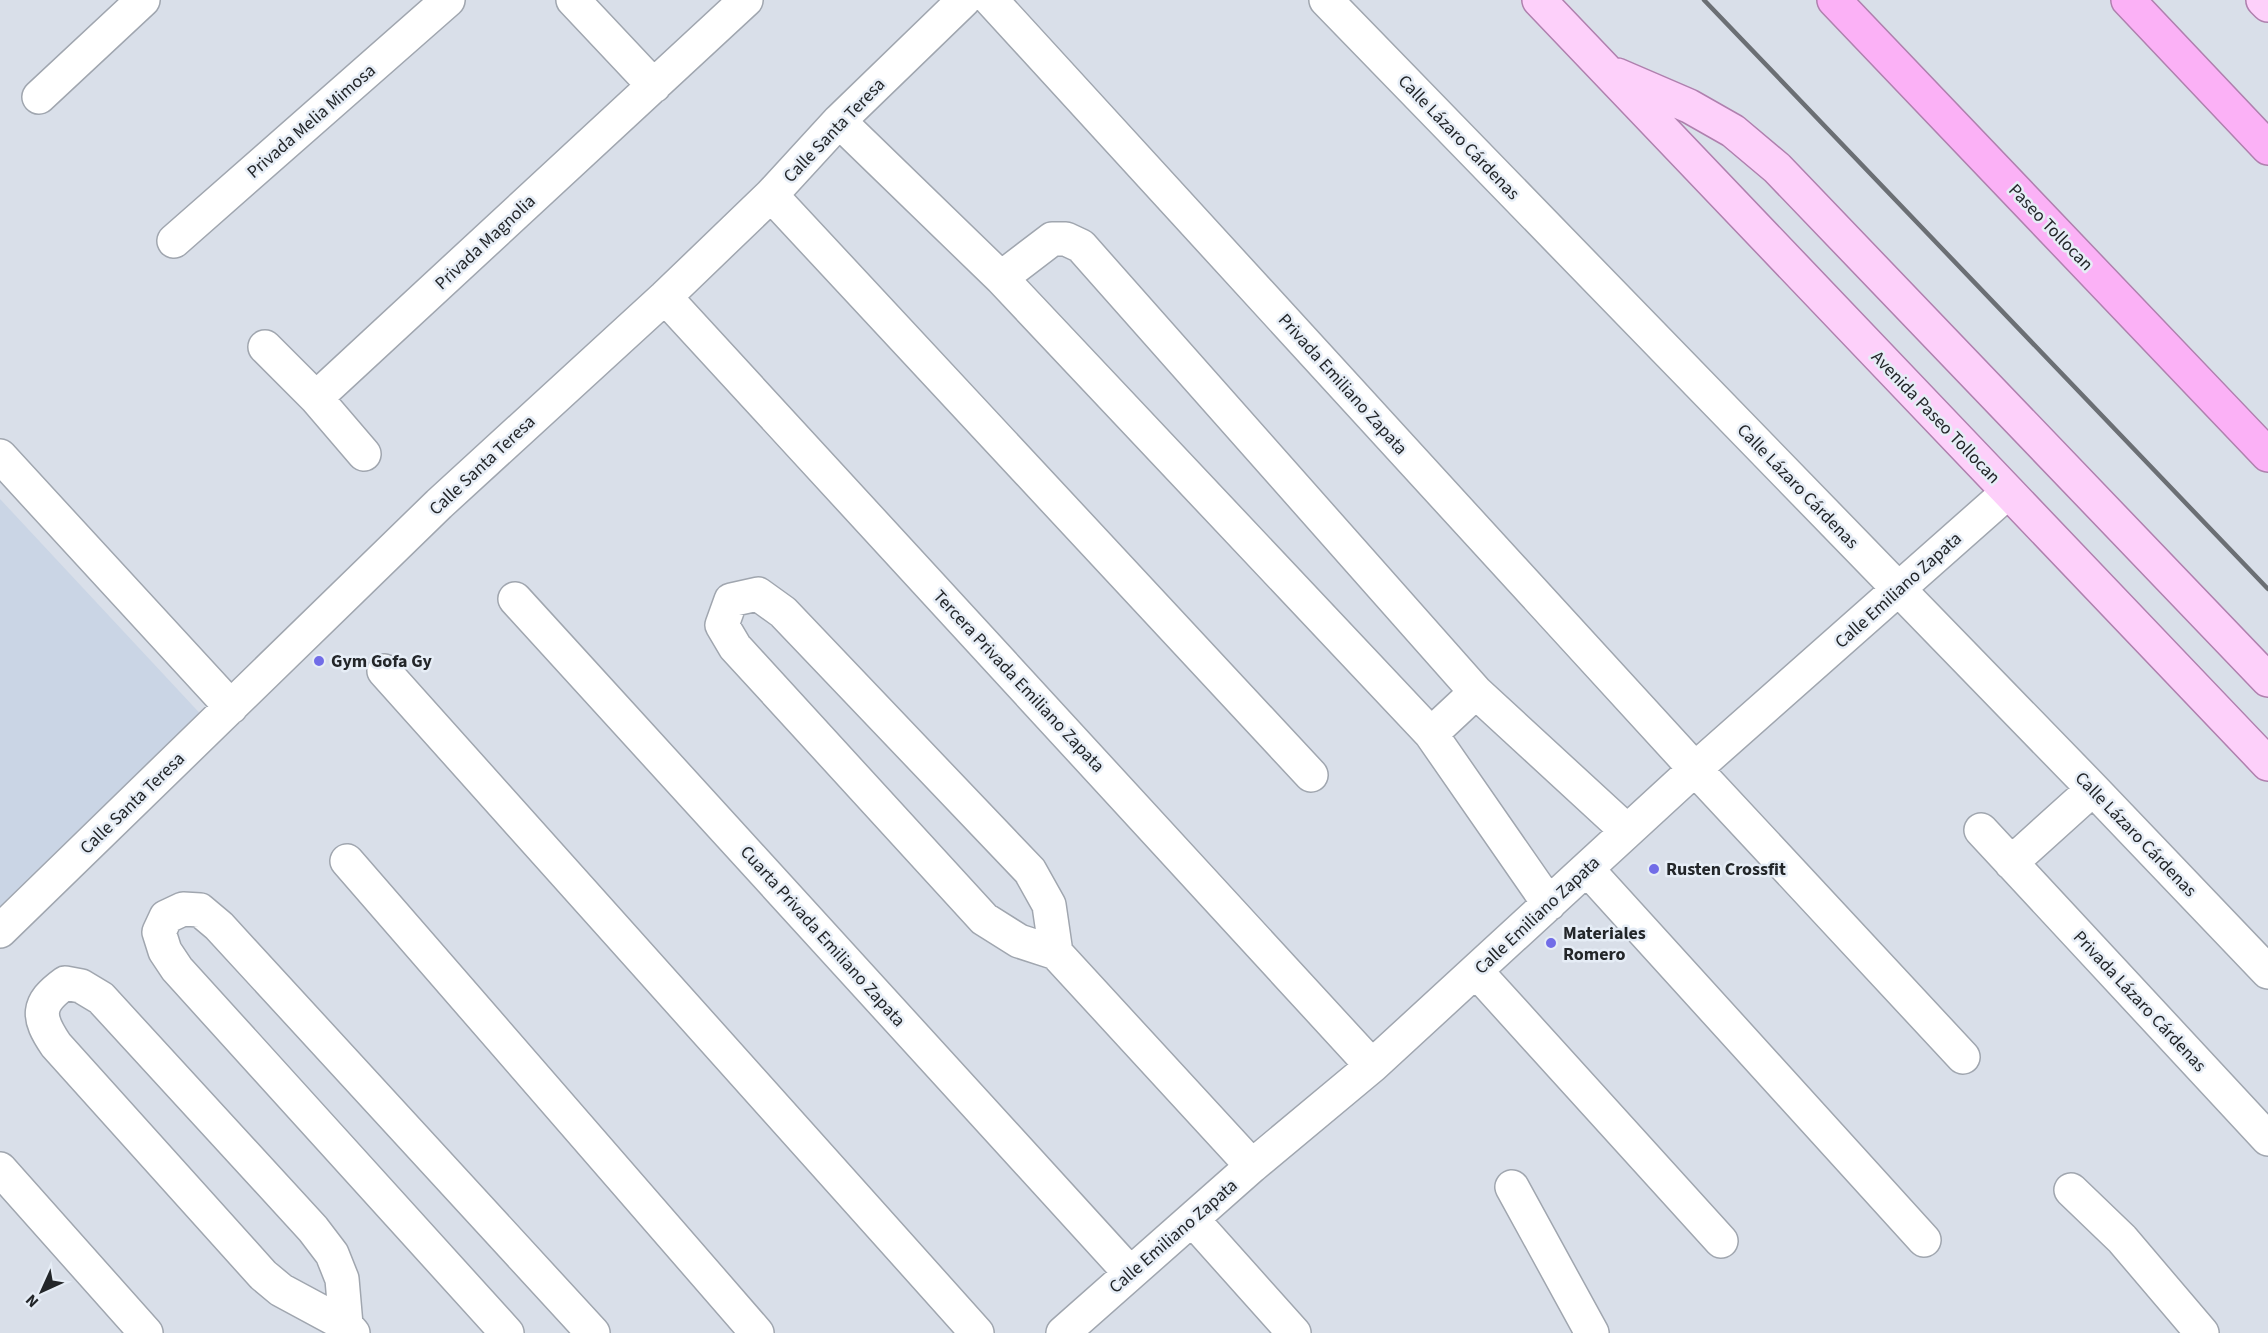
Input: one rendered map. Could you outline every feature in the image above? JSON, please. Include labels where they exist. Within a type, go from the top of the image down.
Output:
[{"type":"highway","name":"Paseo Tollocan","points":[[1834,0],[2268,455]]},
{"type":"highway","points":[[2128,0],[2268,148]]},
{"type":"main road","name":"Avenida Paseo Tollocan","points":[[1539,0],[2268,764]]},
{"type":"main road","points":[[2263,0],[2268,5]]},
{"type":"main road","name":"Avenida Paseo Tollocan","points":[[1604,69],[1689,106],[1733,131],[1777,168],[2268,680]]},
{"type":"street","points":[[39,97],[143,0]]},
{"type":"street","name":"Privada Melia Mimosa","points":[[174,241],[448,0]]},
{"type":"street","points":[[573,0],[654,86]]},
{"type":"street","name":"Privada Magnolia","points":[[316,398],[746,0]]},
{"type":"street","name":"Calle Santa Teresa","points":[[0,931],[439,504],[665,297],[771,195],[839,121],[964,0]]},
{"type":"street","name":"Privada Emiliano Zapata","points":[[991,0],[1695,769],[1964,1057]]},
{"type":"street","name":"Calle Lázaro Cárdenas","points":[[1326,0],[2268,972]]},
{"type":"street","points":[[839,121],[1001,278],[1431,734],[1549,904]]},
{"type":"street","points":[[771,195],[1311,775]]},
{"type":"street","points":[[1001,278],[1052,240],[1066,239],[1081,246],[1476,692],[1627,831]]},
{"type":"street","name":"Tercera Privada Emiliano Zapata","points":[[665,297],[1372,1066]]},
{"type":"street","points":[[265,347],[316,398],[364,454]]},
{"type":"street","points":[[0,456],[231,707]]},
{"type":"street","name":"Calle Emiliano Zapata","points":[[1063,1333],[1252,1166],[1372,1066],[1695,769],[2008,492]]},
{"type":"street","points":[[1056,953],[1049,905],[1030,871],[783,612],[758,594],[730,600],[722,625],[735,647],[984,919],[1019,941],[1056,953],[1252,1166]]},
{"type":"street","name":"Cuarta Privada Emiliano Zapata","points":[[515,599],[1130,1273]]},
{"type":"street","points":[[384,671],[977,1333]]},
{"type":"street","points":[[1431,734],[1476,692]]},
{"type":"street","points":[[2011,863],[2093,789]]},
{"type":"street","name":"Privada Lázaro Cárdenas","points":[[1981,830],[2268,1139]]},
{"type":"street","points":[[347,861],[757,1333]]},
{"type":"street","points":[[1587,869],[1924,1240]]},
{"type":"street","points":[[507,1333],[177,969],[165,951],[159,932],[166,917],[183,909],[200,910],[219,926],[593,1333]]},
{"type":"street","points":[[1476,971],[1721,1240]]},
{"type":"street","points":[[65,983],[81,986],[101,998],[313,1229],[332,1254],[342,1279],[350,1329],[281,1290],[263,1275],[56,1045],[44,1027],[42,1010],[50,993],[65,983]]},
{"type":"street","points":[[0,1169],[146,1333]]},
{"type":"street","points":[[1512,1187],[1592,1333]]},
{"type":"street","points":[[2071,1190],[2122,1239],[2202,1333]]},
{"type":"street","points":[[1192,1219],[1294,1333]]},
{"type":"shaded area","points":[[0,499],[207,721],[0,914]]},
{"type":"railway","points":[[1704,0],[2268,589]]},
{"type":"place","name":"Gym Gofa Gy","points":[[319,661]]},
{"type":"place","name":"Rusten Crossfit","points":[[1654,869]]},
{"type":"place","name":"Materiales Romero","points":[[1551,943]]}]
